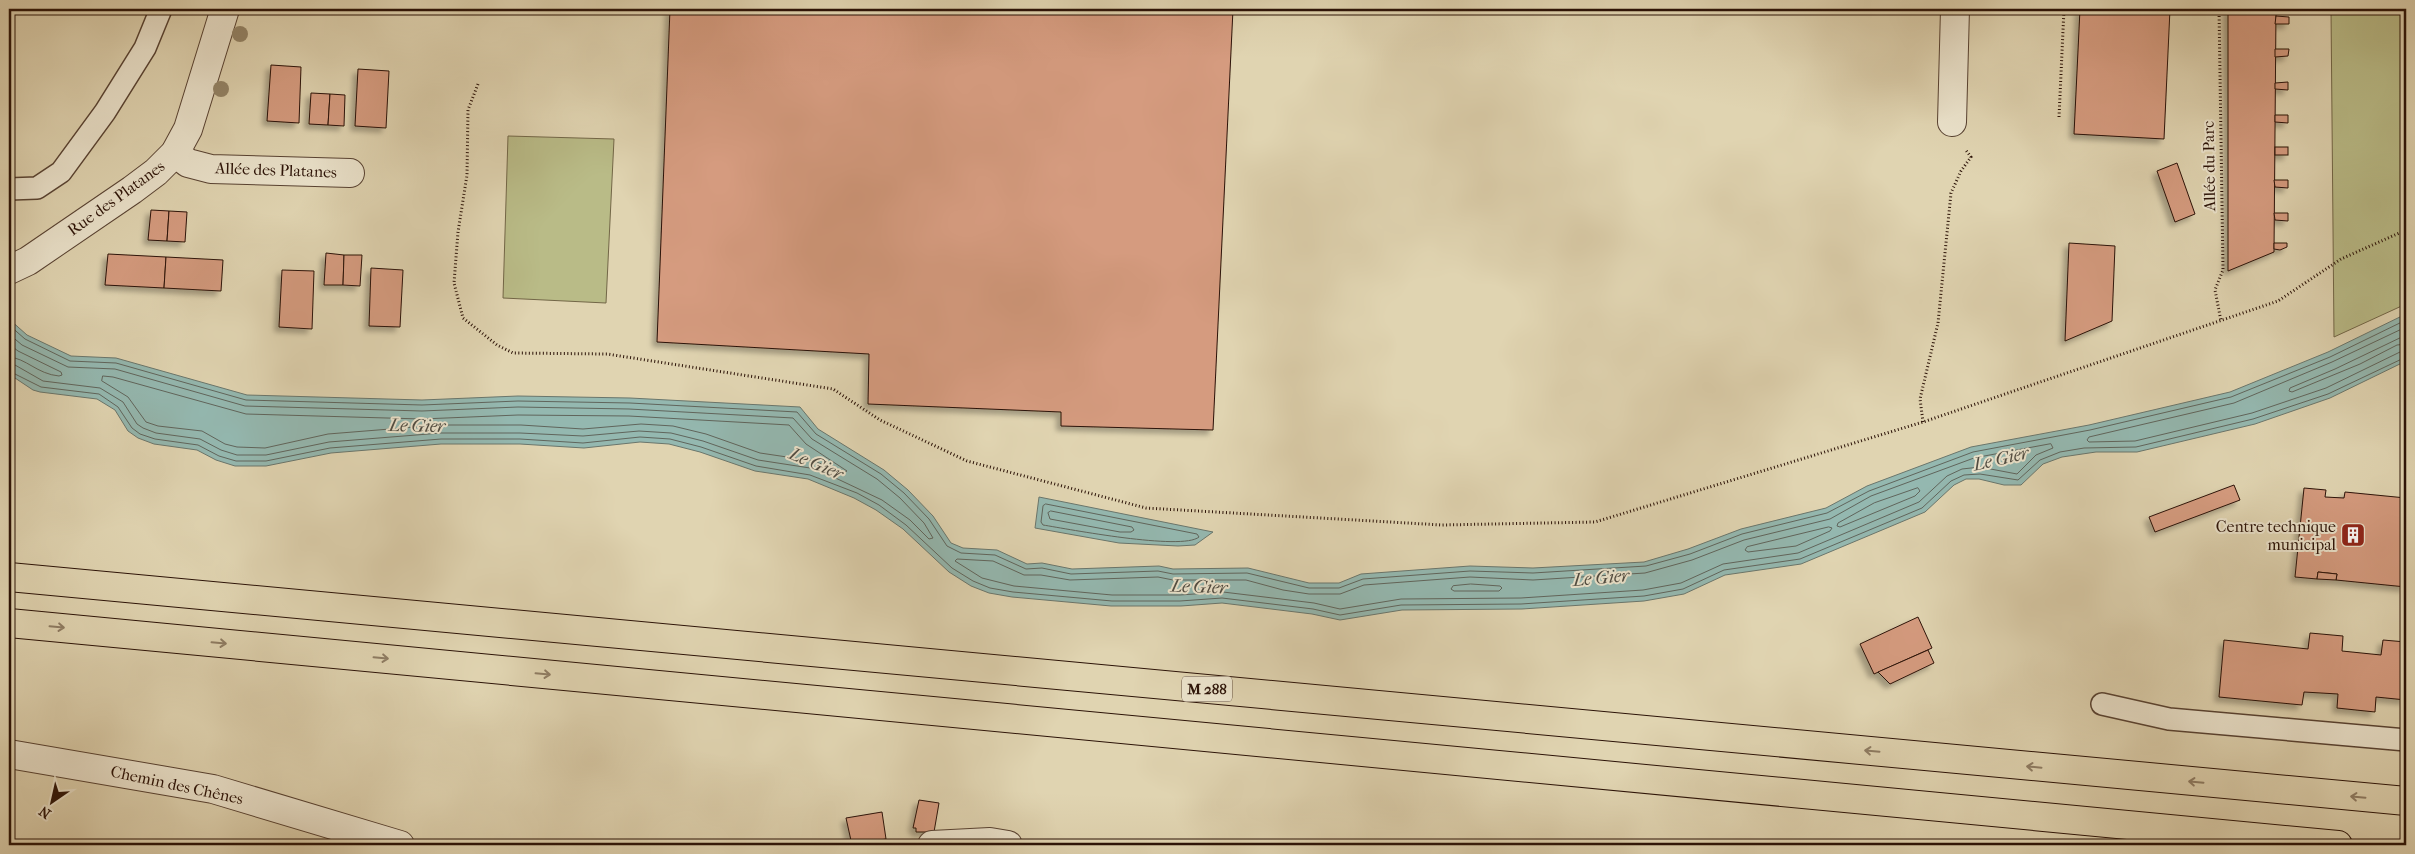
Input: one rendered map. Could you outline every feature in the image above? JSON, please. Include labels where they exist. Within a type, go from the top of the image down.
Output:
[{"type":"highway","name":"M 288","points":[[9,577],[2406,801]]},
{"type":"highway","points":[[9,622],[2338,845]]},
{"type":"street","name":"Rue des Platanes","points":[[18,265],[132,190],[156,172],[175,153],[188,129],[225,9]]},
{"type":"street","points":[[1952,122],[1955,9]]},
{"type":"street","name":"Allée des Platanes","points":[[175,153],[188,163],[211,169],[350,173]]},
{"type":"street","name":"Chemin des Chênes","points":[[9,754],[213,789],[400,845]]},
{"type":"street","points":[[932,845],[990,842],[1008,845]]},
{"type":"lane","points":[[9,189],[37,188],[61,172],[105,112],[145,48],[161,9]]},
{"type":"lane","points":[[2102,704],[2169,720],[2406,740]]},
{"type":"path","points":[[2059,118],[2064,9]]},
{"type":"path","name":"Allée du Parc","points":[[2219,9],[2223,270],[2215,290],[2221,320]]},
{"type":"path","points":[[478,84],[468,110],[467,175],[461,210],[454,283],[463,318],[497,345],[513,353],[607,354],[833,389],[880,420],[967,460],[1146,508],[1442,525],[1595,522],[1923,422],[2278,301],[2341,259],[2406,230]]},
{"type":"path","points":[[1923,422],[1920,399],[1938,324],[1951,193],[1961,171],[1972,157],[1961,144],[1952,122]]},
{"type":"green space","points":[[2331,9],[2406,9],[2406,304],[2334,337]]},
{"type":"green space","points":[[508,136],[614,139],[606,303],[503,298]]},
{"type":"water","name":"Le Gier","points":[[2406,314],[2406,361],[2330,398],[2255,424],[2137,452],[2096,452],[2062,457],[2043,464],[2021,485],[2004,485],[1979,479],[1966,479],[1954,485],[1925,512],[1801,564],[1725,575],[1684,594],[1644,601],[1522,609],[1402,610],[1340,620],[1312,614],[1222,603],[1181,606],[1111,606],[1012,597],[989,593],[971,586],[949,572],[903,529],[876,510],[854,498],[808,479],[755,471],[700,452],[669,444],[640,442],[584,448],[520,444],[441,444],[331,453],[266,466],[235,466],[216,460],[197,450],[154,444],[138,438],[128,431],[115,410],[97,399],[40,392],[33,390],[9,374],[9,319],[27,335],[71,356],[116,358],[247,395],[422,400],[518,396],[630,398],[800,407],[818,429],[884,470],[908,490],[933,516],[951,543],[963,548],[997,550],[1027,564],[1042,563],[1072,569],[1159,566],[1173,569],[1248,568],[1309,583],[1339,583],[1361,574],[1470,566],[1533,568],[1644,562],[1688,549],[1741,529],[1826,508],[1867,486],[1971,447],[2089,425],[2230,392],[2328,352]]},
{"type":"water","points":[[1039,497],[1213,532],[1195,545],[1178,546],[1119,543],[1035,528]]},
{"type":"building","points":[[670,9],[1233,9],[1213,430],[1061,426],[1061,412],[868,404],[869,354],[657,342]]},
{"type":"building","points":[[2080,9],[2170,9],[2164,139],[2074,134]]},
{"type":"building","points":[[2228,9],[2276,9],[2274,252],[2228,271]]},
{"type":"building","points":[[2276,16],[2289,17],[2289,24],[2275,24]]},
{"type":"building","points":[[2275,49],[2289,49],[2288,56],[2275,57]]},
{"type":"building","points":[[271,65],[301,67],[299,123],[267,121]]},
{"type":"building","points":[[358,69],[389,71],[386,128],[355,126]]},
{"type":"building","points":[[2288,82],[2288,90],[2275,89],[2275,83]]},
{"type":"building","points":[[311,93],[330,94],[328,125],[309,124]]},
{"type":"building","points":[[330,94],[345,95],[344,126],[328,125]]},
{"type":"building","points":[[2275,115],[2288,115],[2288,123],[2275,122]]},
{"type":"building","points":[[2275,147],[2288,147],[2288,155],[2275,155]]},
{"type":"building","points":[[2177,163],[2195,214],[2175,222],[2157,171]]},
{"type":"building","points":[[2274,180],[2288,180],[2288,188],[2275,187]]},
{"type":"building","points":[[151,210],[169,211],[167,241],[148,240]]},
{"type":"building","points":[[169,211],[187,212],[185,242],[167,241]]},
{"type":"building","points":[[2274,213],[2288,213],[2288,221],[2275,220]]},
{"type":"building","points":[[2069,243],[2115,246],[2112,321],[2065,341]]},
{"type":"building","points":[[2274,243],[2287,243],[2287,247],[2280,250],[2274,249]]},
{"type":"building","points":[[326,253],[344,255],[343,285],[324,285]]},
{"type":"building","points":[[108,254],[166,257],[164,288],[105,285]]},
{"type":"building","points":[[344,255],[362,255],[360,286],[343,285]]},
{"type":"building","points":[[166,257],[223,260],[221,291],[164,288]]},
{"type":"building","points":[[371,268],[403,270],[400,327],[369,326]]},
{"type":"building","points":[[282,270],[314,271],[312,329],[279,327]]},
{"type":"building","points":[[2234,485],[2240,500],[2155,532],[2149,517]]},
{"type":"building","name":"Centre technique municipal","points":[[2304,488],[2326,490],[2325,497],[2344,498],[2345,492],[2406,498],[2406,587],[2336,580],[2337,574],[2318,572],[2317,579],[2295,577]]},
{"type":"building","points":[[2318,572],[2337,574],[2336,580],[2317,579]]},
{"type":"building","points":[[1918,617],[1932,648],[1874,674],[1860,644]]},
{"type":"building","points":[[2310,633],[2343,636],[2342,651],[2381,655],[2383,640],[2406,642],[2406,700],[2376,697],[2375,712],[2337,708],[2338,694],[2304,692],[2302,705],[2219,697],[2224,640],[2308,649]]},
{"type":"building","points":[[1928,650],[1934,663],[1890,684],[1878,672]]},
{"type":"building","points":[[919,800],[939,803],[934,832],[916,832],[916,828],[913,828]]},
{"type":"building","points":[[882,812],[886,839],[852,845],[846,818]]},
{"type":"place","name":"Centre technique municipal","points":[[2353,535]]}]
